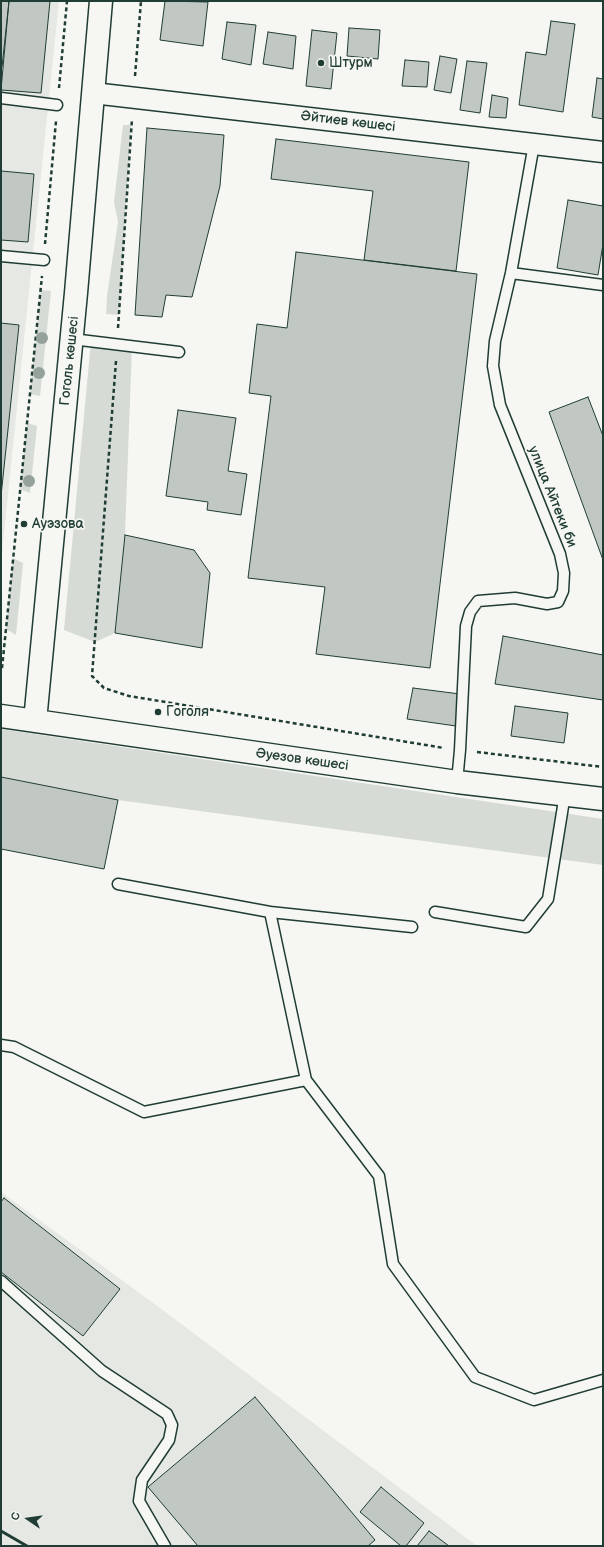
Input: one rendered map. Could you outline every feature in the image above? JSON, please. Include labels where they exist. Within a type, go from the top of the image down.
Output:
[{"type":"main road","name":"Гоголь көшесі","points":[[35,721],[72,339],[101,1]]},
{"type":"main road","name":"Әуезов көшесі","points":[[1,716],[457,782],[603,799]]},
{"type":"street","name":"Әйтиев көшесі","points":[[93,93],[603,152]]},
{"type":"lane","points":[[1,98],[57,105]]},
{"type":"lane","name":"улица Айтеки би","points":[[457,782],[466,626],[470,612],[478,601],[515,598],[547,604],[558,602],[563,591],[564,573],[560,554],[500,405],[493,366],[495,341],[511,273],[534,144]]},
{"type":"lane","points":[[1,256],[44,260]]},
{"type":"lane","points":[[511,273],[603,286]]},
{"type":"lane","points":[[72,339],[179,352]]},
{"type":"lane","points":[[435,912],[526,927],[548,899],[565,794]]},
{"type":"lane","points":[[118,884],[270,912],[412,927]]},
{"type":"lane","points":[[270,912],[306,1080],[379,1176],[393,1264],[475,1378],[534,1400],[603,1380]]},
{"type":"lane","points":[[1,1045],[14,1046],[144,1112],[306,1080]]},
{"type":"lane","points":[[1,1280],[102,1371],[166,1414],[172,1425],[169,1440],[142,1480],[139,1501],[164,1546]]},
{"type":"path","points":[[2,668],[44,260],[66,1]]},
{"type":"path","points":[[92,676],[104,688],[129,696],[460,750],[603,767]]},
{"type":"shaded area","points":[[1,1],[59,1],[1,562]]},
{"type":"shaded area","points":[[123,125],[131,125],[119,315],[106,314],[107,296],[118,222],[114,202]]},
{"type":"shaded area","points":[[41,290],[51,291],[40,396],[30,394]]},
{"type":"shaded area","points":[[91,341],[132,346],[125,535],[115,633],[95,642],[64,630]]},
{"type":"shaded area","points":[[27,423],[37,426],[30,493],[20,489]]},
{"type":"shaded area","points":[[13,558],[23,563],[16,635],[6,629]]},
{"type":"shaded area","points":[[1,729],[603,819],[603,865],[118,800],[1,777]]},
{"type":"shaded area","points":[[1,1192],[160,1308],[477,1546],[1,1546]]},
{"type":"building","points":[[1,1],[9,1],[2,67],[1,67]]},
{"type":"building","points":[[9,1],[50,1],[41,93],[1,90]]},
{"type":"building","points":[[165,1],[208,2],[203,46],[160,40]]},
{"type":"building","points":[[551,21],[575,24],[563,112],[519,105],[526,52],[546,55]]},
{"type":"building","points":[[227,22],[256,25],[251,65],[222,59]]},
{"type":"building","points":[[349,28],[380,30],[378,59],[347,56]]},
{"type":"building","points":[[312,30],[337,33],[331,89],[306,86]]},
{"type":"building","points":[[268,32],[296,36],[293,69],[263,64]]},
{"type":"building","points":[[440,56],[457,59],[451,93],[434,90]]},
{"type":"building","points":[[405,60],[429,62],[427,87],[402,86]]},
{"type":"building","points":[[467,61],[487,63],[480,113],[460,110]]},
{"type":"building","points":[[597,78],[603,79],[603,119],[592,117]]},
{"type":"building","points":[[492,95],[508,98],[506,118],[489,117]]},
{"type":"building","points":[[147,128],[224,135],[220,186],[192,297],[166,295],[162,317],[135,315]]},
{"type":"building","points":[[276,139],[469,162],[456,271],[364,260],[373,191],[271,179]]},
{"type":"building","points":[[1,171],[34,174],[28,242],[1,240]]},
{"type":"building","points":[[568,200],[603,206],[603,244],[598,275],[557,268]]},
{"type":"building","points":[[296,252],[477,274],[430,668],[316,654],[325,587],[248,578],[271,396],[249,393],[257,324],[287,328]]},
{"type":"building","points":[[1,323],[19,325],[1,496]]},
{"type":"building","points":[[588,397],[603,436],[603,560],[549,412]]},
{"type":"building","points":[[178,410],[236,418],[228,471],[247,474],[241,515],[207,510],[208,502],[166,496]]},
{"type":"building","points":[[125,535],[194,550],[210,573],[202,648],[115,633]]},
{"type":"building","points":[[503,636],[603,655],[603,700],[495,684]]},
{"type":"building","points":[[413,688],[460,694],[456,726],[407,719]]},
{"type":"building","points":[[515,706],[568,713],[564,743],[511,736]]},
{"type":"building","points":[[1,777],[118,800],[104,869],[1,849]]},
{"type":"building","points":[[4,1198],[120,1289],[83,1336],[1,1272],[1,1202]]},
{"type":"building","points":[[255,1397],[375,1540],[368,1546],[198,1546],[148,1487]]},
{"type":"building","points":[[381,1487],[424,1523],[406,1546],[401,1546],[360,1512]]},
{"type":"building","points":[[429,1531],[449,1546],[417,1546]]},
{"type":"railway","points":[[1,1531],[27,1546]]},
{"type":"place","name":"Штурм","points":[[321,63]]},
{"type":"place","name":"Ауэзова","points":[[24,524]]},
{"type":"place","name":"Гоголя","points":[[158,712]]}]
